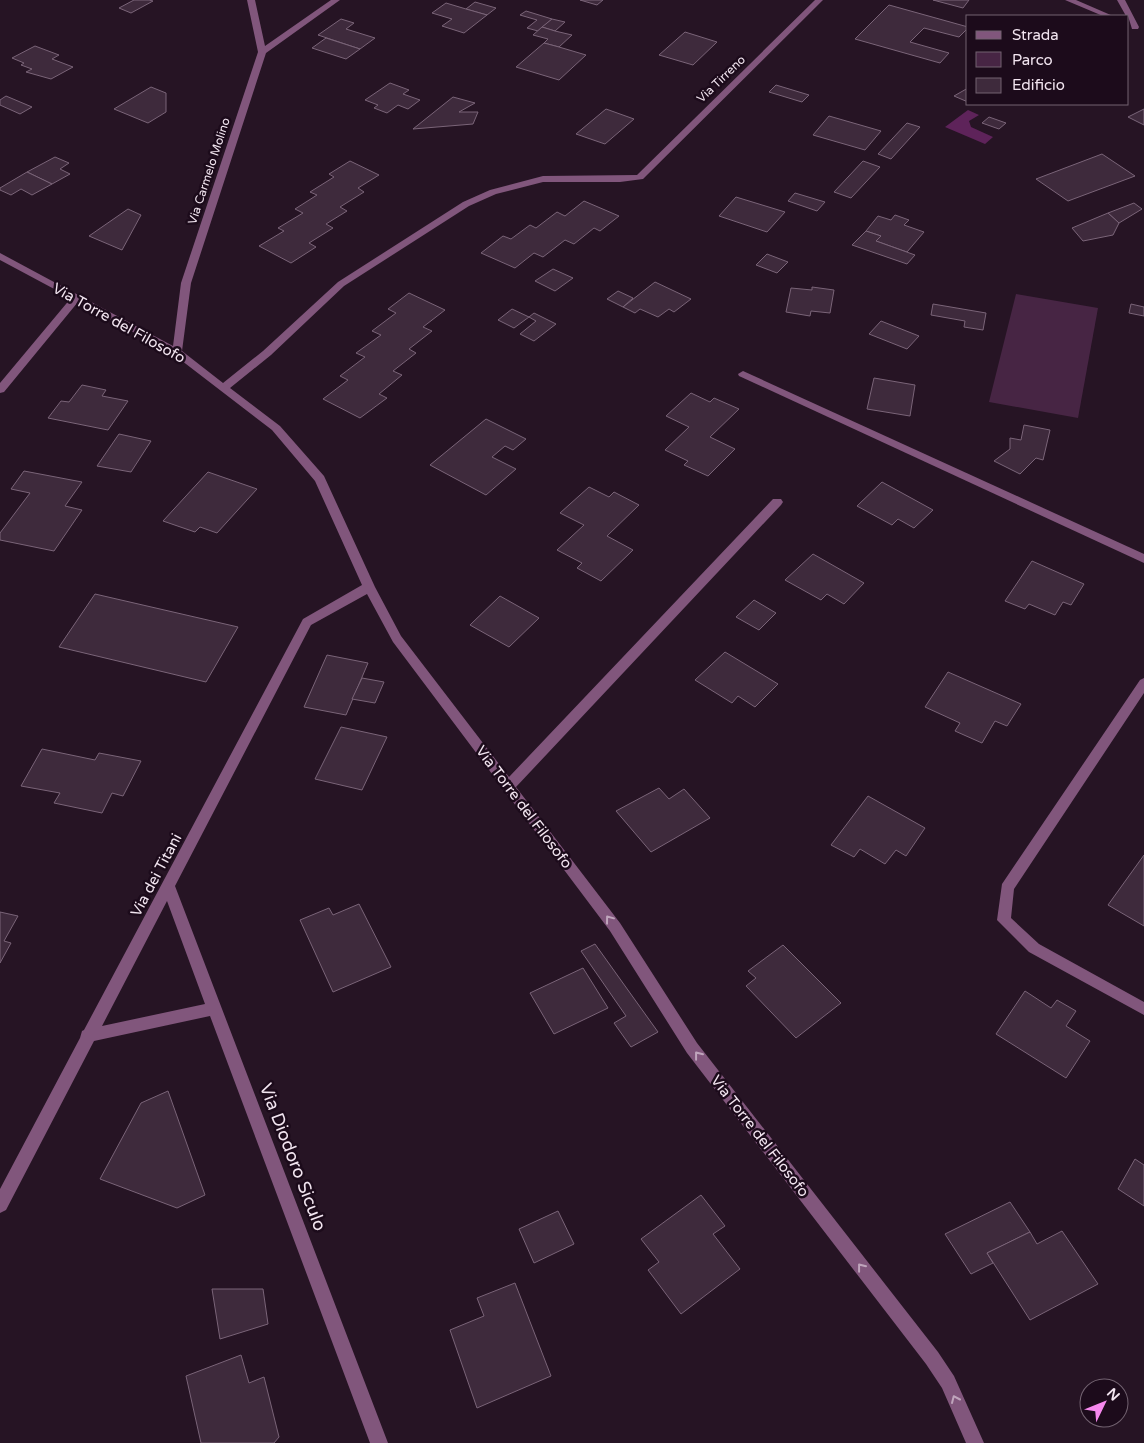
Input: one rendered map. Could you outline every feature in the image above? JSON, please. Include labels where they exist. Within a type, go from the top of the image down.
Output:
[{"type":"street","points":[[251,0],[262,52],[336,0]]},
{"type":"street","name":"Via Tirreno","points":[[223,388],[267,353],[342,284],[466,204],[493,192],[544,179],[620,179],[640,176],[819,0]]},
{"type":"street","points":[[1069,0],[1106,15]]},
{"type":"street","points":[[1121,0],[1127,15]]},
{"type":"street","points":[[1131,25],[1144,30]]},
{"type":"street","name":"Via Carmelo Molino","points":[[177,352],[186,283],[262,52]]},
{"type":"street","name":"Via Torre del Filosofo","points":[[0,256],[177,352],[276,428],[320,479],[369,587],[396,640],[615,927],[692,1048],[932,1358],[948,1382],[976,1443]]},
{"type":"street","points":[[0,390],[76,298]]},
{"type":"street","points":[[743,374],[1144,559]]},
{"type":"street","points":[[508,787],[777,502]]},
{"type":"street","name":"Via dei Titani","points":[[0,1205],[87,1036],[307,622],[369,587]]},
{"type":"street","points":[[1144,683],[1007,888],[1004,920],[1034,948],[1144,1009]]},
{"type":"street","name":"Via Diodoro Siculo","points":[[168,886],[379,1443]]},
{"type":"street","points":[[87,1036],[215,1008]]},
{"type":"green space","points":[[1016,294],[1098,308],[1078,418],[989,402]]},
{"type":"shaded area","points":[[968,110],[979,115],[969,121],[971,127],[993,137],[985,144],[945,127]]},
{"type":"building","points":[[134,0],[153,1],[131,13],[119,8]]},
{"type":"building","points":[[580,0],[603,0],[597,5]]},
{"type":"building","points":[[933,0],[969,0],[963,8]]},
{"type":"building","points":[[475,2],[496,8],[487,15],[466,9]]},
{"type":"building","points":[[446,3],[487,15],[464,33],[442,26],[452,19],[432,13]]},
{"type":"building","points":[[889,5],[966,26],[966,30],[959,37],[924,28],[910,42],[949,53],[940,63],[855,39]]},
{"type":"building","points":[[526,11],[552,19],[538,31],[527,28],[537,20],[520,15]]},
{"type":"building","points":[[341,19],[354,23],[346,29],[375,38],[360,49],[318,35]]},
{"type":"building","points":[[552,19],[565,22],[555,31],[542,27]]},
{"type":"building","points":[[542,27],[572,35],[559,47],[544,43],[548,39],[533,35]]},
{"type":"building","points":[[685,32],[717,42],[693,65],[659,55]]},
{"type":"building","points":[[326,38],[360,49],[346,59],[312,48]]},
{"type":"building","points":[[544,43],[586,55],[559,80],[516,67]]},
{"type":"building","points":[[35,46],[59,55],[52,59],[73,67],[51,79],[26,72],[32,69],[21,65],[24,63],[12,58]]},
{"type":"building","points":[[390,83],[409,90],[403,94],[420,100],[408,109],[398,105],[387,113],[374,108],[378,105],[365,100]]},
{"type":"building","points":[[776,85],[809,95],[802,102],[769,92]]},
{"type":"building","points":[[151,87],[166,93],[166,112],[148,123],[114,109]]},
{"type":"building","points":[[966,89],[966,101],[954,96]]},
{"type":"building","points":[[6,96],[32,107],[20,114],[0,105],[0,100]]},
{"type":"building","points":[[453,97],[475,103],[459,112],[478,112],[473,124],[413,129]]},
{"type":"building","points":[[606,109],[634,119],[605,144],[576,134]]},
{"type":"building","points":[[1144,109],[1144,125],[1128,117]]},
{"type":"building","points":[[829,116],[881,131],[865,150],[813,135]]},
{"type":"building","points":[[989,117],[1006,123],[999,129],[982,123]]},
{"type":"building","points":[[907,123],[920,127],[891,159],[878,154]]},
{"type":"building","points":[[1102,154],[1135,176],[1068,201],[1036,179]]},
{"type":"building","points":[[55,157],[69,163],[60,169],[70,174],[52,184],[27,172]]},
{"type":"building","points":[[350,161],[379,175],[358,188],[364,192],[340,207],[347,211],[326,224],[333,228],[309,243],[316,247],[291,263],[259,246],[284,231],[278,228],[303,213],[295,209],[317,195],[310,192],[334,177],[329,174]]},
{"type":"building","points":[[863,161],[880,167],[851,198],[834,192]]},
{"type":"building","points":[[27,172],[52,184],[32,195],[21,189],[11,195],[0,190],[0,188]]},
{"type":"building","points":[[795,193],[825,202],[817,211],[788,201]]},
{"type":"building","points":[[736,197],[785,212],[767,232],[719,216]]},
{"type":"building","points":[[584,201],[619,216],[600,231],[594,228],[574,244],[565,240],[543,257],[534,253],[515,268],[481,253],[503,236],[511,239],[530,225],[536,228],[557,212],[565,216]]},
{"type":"building","points":[[1134,203],[1142,209],[1119,223],[1108,213]]},
{"type":"building","points":[[128,209],[141,215],[122,250],[89,236]]},
{"type":"building","points":[[1108,213],[1119,223],[1113,235],[1083,241],[1072,228]]},
{"type":"building","points":[[895,215],[909,220],[904,225],[924,232],[907,252],[876,241],[881,236],[866,231],[878,216],[891,220]]},
{"type":"building","points":[[866,231],[881,236],[876,241],[915,255],[907,264],[852,245]]},
{"type":"building","points":[[767,254],[788,262],[777,273],[756,265]]},
{"type":"building","points":[[553,269],[573,278],[555,291],[535,281]]},
{"type":"building","points":[[655,282],[691,299],[674,312],[669,309],[658,317],[640,309],[635,313],[623,307]]},
{"type":"building","points":[[812,287],[834,290],[830,313],[811,311],[810,316],[786,312],[791,288],[812,290]]},
{"type":"building","points":[[618,291],[633,298],[623,307],[607,299]]},
{"type":"building","points":[[409,293],[445,310],[423,327],[432,331],[409,349],[416,353],[393,371],[402,375],[379,394],[387,398],[360,418],[323,399],[348,380],[340,376],[365,357],[356,353],[381,335],[372,331],[396,313],[388,309]]},
{"type":"building","points":[[933,304],[986,313],[983,330],[964,327],[965,321],[931,315]]},
{"type":"building","points":[[1131,304],[1144,307],[1144,316],[1129,313]]},
{"type":"building","points":[[512,309],[529,317],[514,328],[498,320]]},
{"type":"building","points":[[534,313],[556,324],[534,341],[520,334],[536,321],[529,317]]},
{"type":"building","points":[[881,321],[919,336],[907,349],[869,334]]},
{"type":"building","points":[[874,378],[915,385],[910,416],[867,409]]},
{"type":"building","points":[[82,385],[106,390],[102,396],[128,401],[108,430],[48,418],[61,401],[69,402]]},
{"type":"building","points":[[691,393],[710,402],[714,398],[739,409],[710,437],[735,449],[708,476],[684,465],[688,461],[665,450],[689,427],[666,416]]},
{"type":"building","points":[[486,419],[526,439],[513,450],[505,446],[492,457],[516,469],[486,495],[430,465]]},
{"type":"building","points":[[1024,425],[1050,430],[1043,460],[1036,458],[1020,474],[994,461],[1010,449],[1010,438],[1021,440]]},
{"type":"building","points":[[119,434],[151,441],[131,472],[97,466]]},
{"type":"building","points":[[24,471],[82,482],[65,506],[82,510],[54,551],[0,540],[0,533],[30,493],[11,489]]},
{"type":"building","points":[[208,472],[257,489],[217,533],[200,527],[195,532],[163,521]]},
{"type":"building","points":[[882,482],[933,510],[914,528],[898,519],[892,525],[857,506]]},
{"type":"building","points":[[589,487],[609,497],[614,492],[639,505],[607,536],[633,550],[601,581],[577,568],[582,563],[557,550],[584,525],[560,513]]},
{"type":"building","points":[[813,554],[864,583],[844,604],[827,594],[821,600],[785,580]]},
{"type":"building","points":[[1032,561],[1084,584],[1071,605],[1063,602],[1055,615],[1029,604],[1025,609],[1005,601]]},
{"type":"building","points":[[95,594],[238,627],[206,682],[59,647]]},
{"type":"building","points":[[500,596],[539,618],[509,647],[470,625]]},
{"type":"building","points":[[754,600],[776,613],[759,630],[736,617]]},
{"type":"building","points":[[725,652],[778,684],[755,707],[738,696],[732,703],[695,680]]},
{"type":"building","points":[[327,655],[368,663],[346,715],[304,707]]},
{"type":"building","points":[[948,672],[1021,704],[1007,726],[995,721],[982,743],[955,731],[960,723],[925,707]]},
{"type":"building","points":[[362,678],[384,682],[375,703],[352,699]]},
{"type":"building","points":[[341,727],[387,737],[362,790],[315,779]]},
{"type":"building","points":[[42,749],[95,760],[99,753],[141,761],[123,796],[112,793],[102,813],[54,803],[60,793],[21,786]]},
{"type":"building","points":[[659,788],[669,799],[684,789],[710,818],[651,852],[616,811]]},
{"type":"building","points":[[868,796],[925,828],[906,856],[896,850],[885,864],[860,849],[854,857],[831,845]]},
{"type":"building","points":[[1144,855],[1144,926],[1108,905]]},
{"type":"building","points":[[359,904],[391,967],[333,992],[300,920],[329,908],[333,915]]},
{"type":"building","points":[[0,912],[18,916],[4,941],[11,943],[0,963]]},
{"type":"building","points":[[595,944],[658,1032],[631,1047],[614,1023],[626,1016],[581,951]]},
{"type":"building","points":[[783,945],[841,1003],[796,1038],[746,986],[756,978],[748,971]]},
{"type":"building","points":[[583,968],[608,1008],[554,1034],[530,993]]},
{"type":"building","points":[[1025,991],[1051,1008],[1057,1000],[1076,1011],[1066,1026],[1090,1041],[1066,1078],[996,1034]]},
{"type":"building","points":[[168,1091],[205,1195],[177,1208],[100,1179],[141,1103]]},
{"type":"building","points":[[1135,1159],[1144,1165],[1144,1206],[1118,1189]]},
{"type":"building","points":[[701,1195],[725,1226],[713,1234],[740,1269],[681,1314],[648,1270],[659,1262],[641,1239]]},
{"type":"building","points":[[1010,1202],[1030,1232],[987,1253],[993,1263],[971,1274],[945,1234]]},
{"type":"building","points":[[558,1211],[574,1244],[534,1263],[519,1229]]},
{"type":"building","points":[[1062,1231],[1098,1284],[1030,1320],[987,1253],[1030,1232],[1037,1244]]},
{"type":"building","points":[[515,1283],[551,1376],[477,1408],[450,1330],[484,1316],[477,1298]]},
{"type":"building","points":[[212,1289],[263,1289],[268,1324],[220,1339]]},
{"type":"building","points":[[241,1355],[249,1383],[264,1377],[279,1437],[274,1443],[201,1443],[186,1376]]}]
